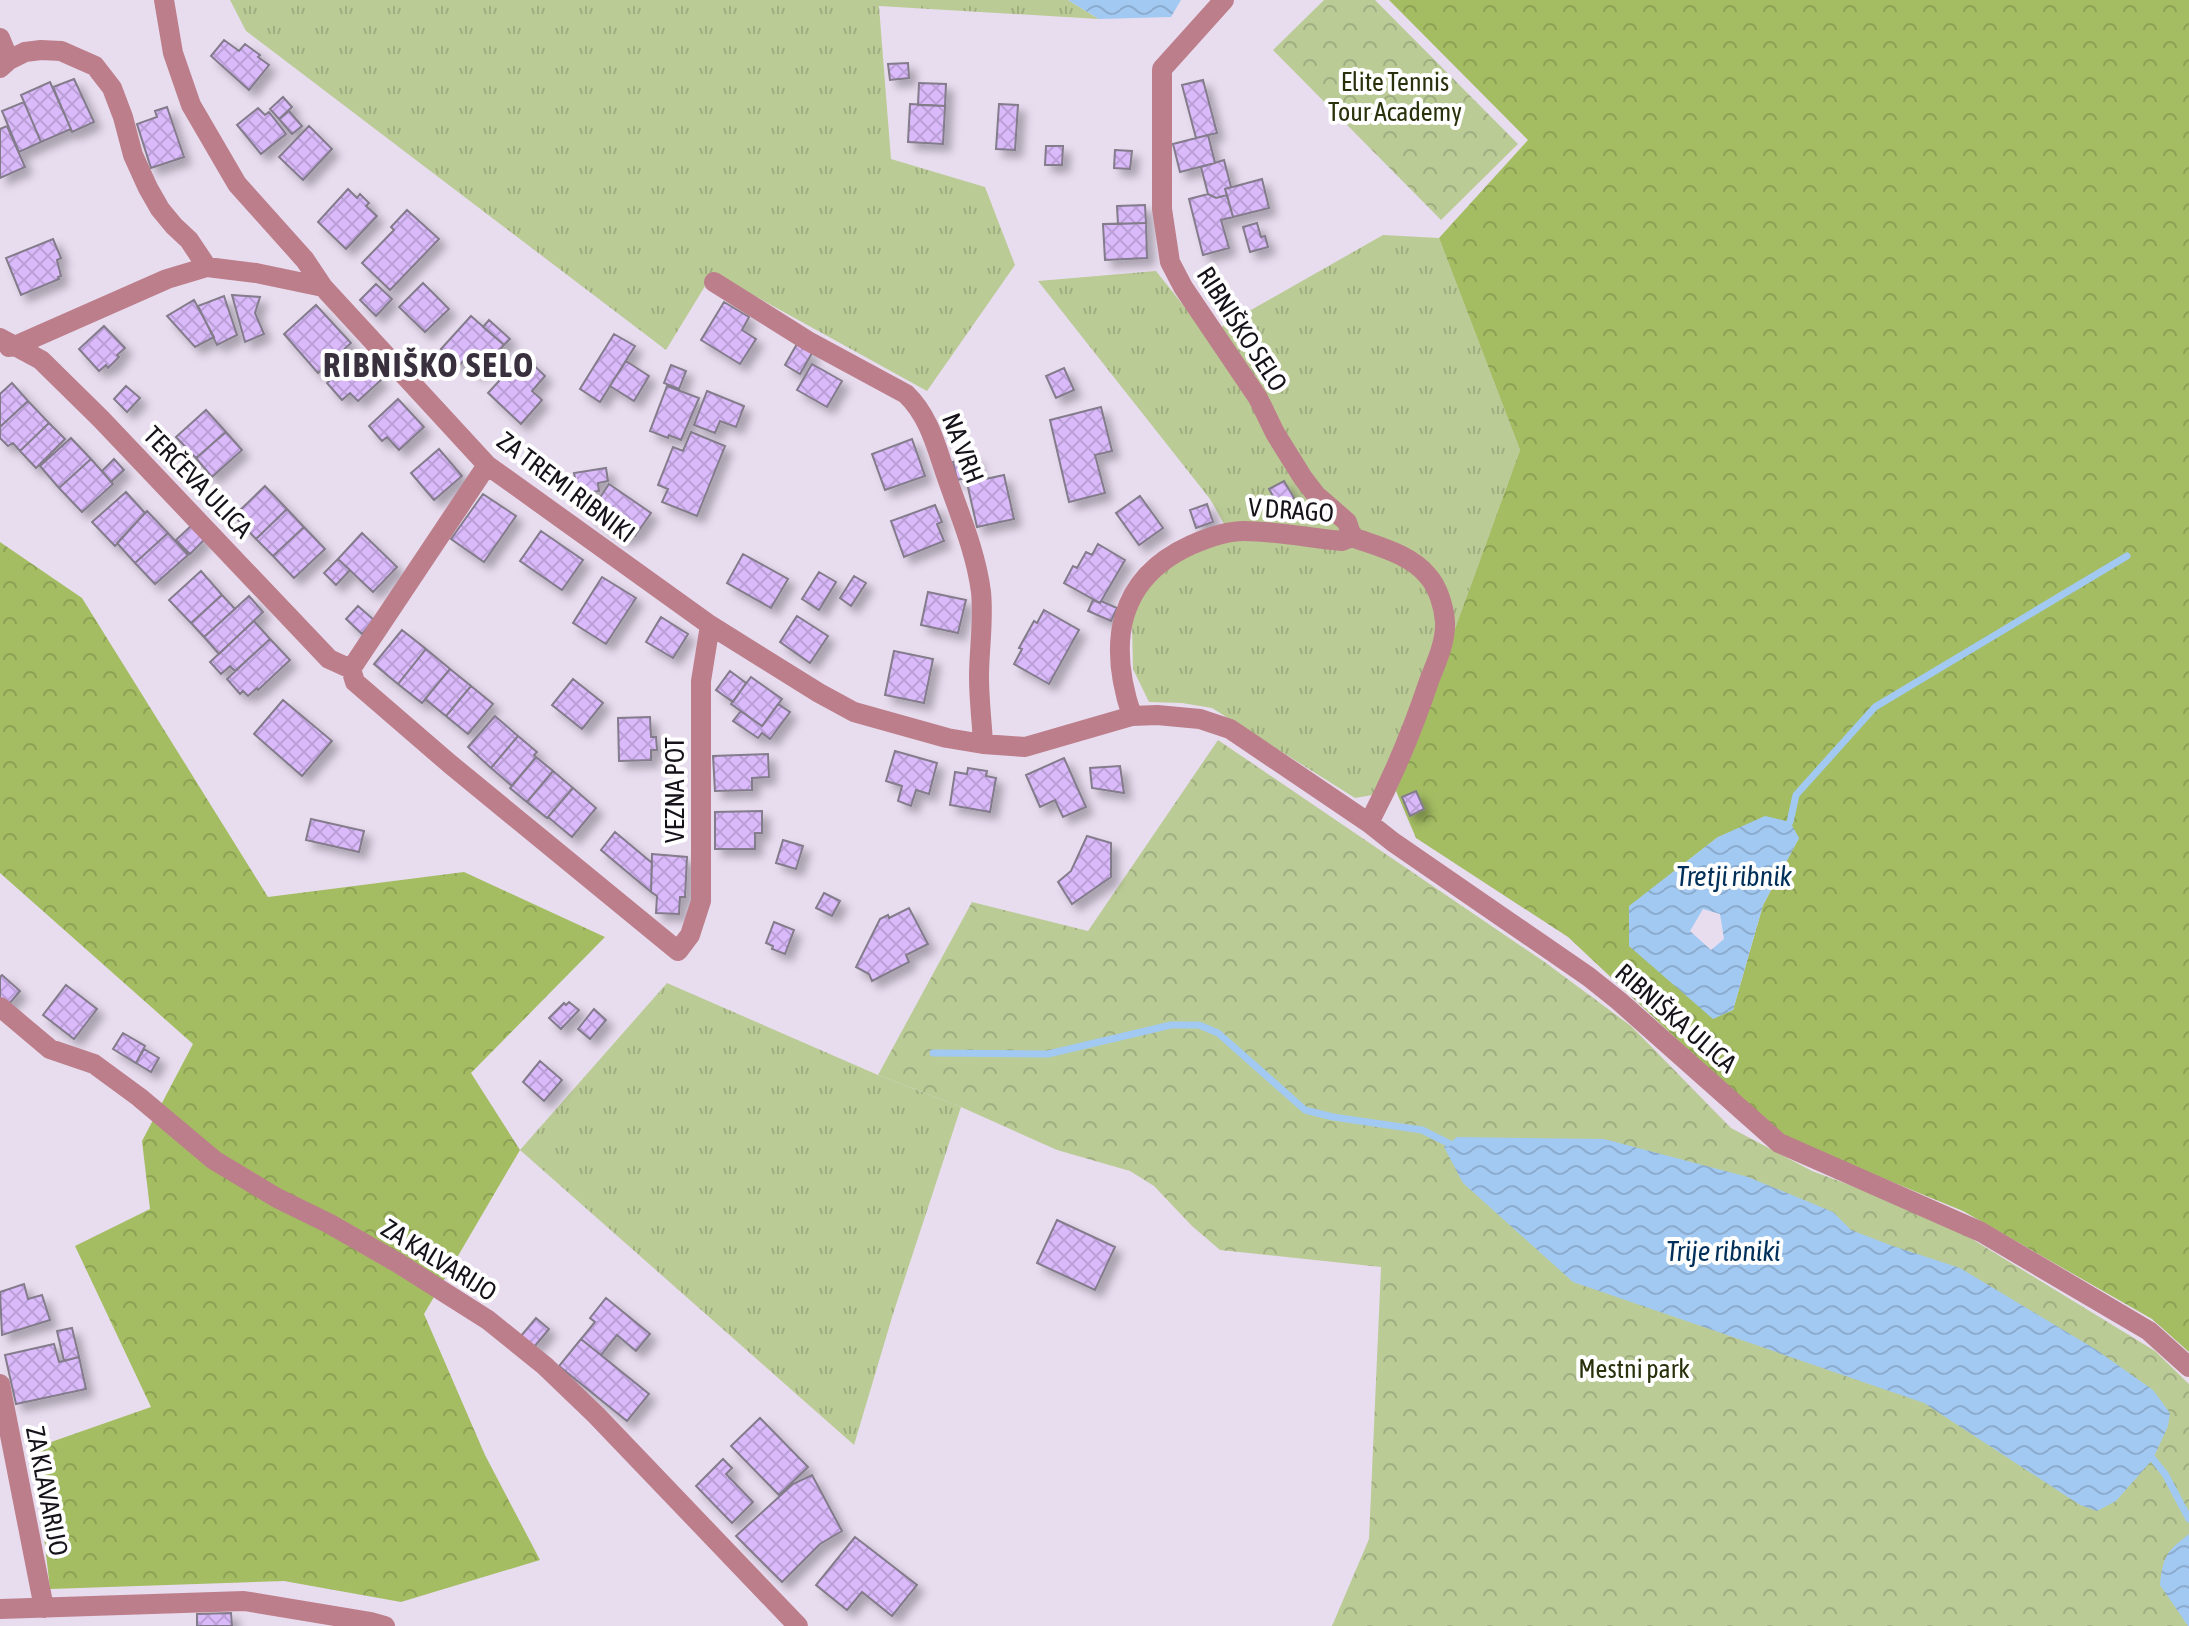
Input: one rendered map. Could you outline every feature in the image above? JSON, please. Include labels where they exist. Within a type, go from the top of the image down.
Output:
[{"type":"street","name":"ZA TREMI RIBNIKI","points":[[164,0],[173,53],[191,105],[237,184],[305,260],[323,287],[487,465],[710,625],[854,712],[935,735],[983,744],[1025,747],[1132,716]]},
{"type":"street","name":"RIBNIŠKO SELO","points":[[1224,0],[1162,69],[1162,209],[1170,262],[1183,287],[1258,398],[1303,478],[1316,495],[1347,522],[1352,537]]},
{"type":"street","points":[[0,38],[4,64],[25,52],[61,51],[95,66],[112,88],[133,155],[148,188],[160,209],[189,240],[207,267]]},
{"type":"street","points":[[5,344],[167,279],[207,267],[256,273],[323,287]]},
{"type":"street","name":"NA VRH","points":[[714,282],[808,341],[906,394],[919,406],[968,540],[978,578],[982,618],[979,677],[983,744]]},
{"type":"street","name":"TERČEVA ULICA","points":[[5,344],[41,360],[329,659],[351,669],[355,682],[450,764],[678,951]]},
{"type":"street","points":[[351,669],[487,465]]},
{"type":"street","name":"V DRAGO","points":[[1132,716],[1125,693],[1120,643],[1124,615],[1141,581],[1161,562],[1206,538],[1243,531],[1342,541],[1352,537]]},
{"type":"street","points":[[1352,537],[1411,560],[1430,578],[1442,604],[1445,623],[1443,642],[1409,741],[1369,823]]},
{"type":"street","name":"VEZNA POT","points":[[678,951],[690,935],[701,901],[701,681],[710,625]]},
{"type":"street","name":"RIBNIŠKA ULICA","points":[[1132,716],[1200,719],[1230,729],[1609,993],[1779,1143],[1981,1232],[2149,1331],[2189,1367]]},
{"type":"street","name":"ZA KALVARIJO","points":[[0,1007],[50,1049],[94,1064],[214,1160],[398,1263],[488,1320],[545,1366],[596,1415],[798,1626]]},
{"type":"street","name":"ZA KLAVARIJO","points":[[0,1384],[44,1608]]},
{"type":"street","points":[[0,1609],[244,1601],[385,1626]]},
{"type":"green space","points":[[230,0],[1068,0],[1099,19],[879,6],[891,159],[985,187],[1015,265],[927,391],[713,273],[666,350],[246,31]]},
{"type":"green space","name":"Elite Tennis Tour Academy","points":[[1324,0],[1375,0],[1518,144],[1441,220],[1273,50]]},
{"type":"green space","points":[[1389,0],[2189,0],[2189,1352],[2152,1319],[1963,1211],[1780,1136],[1568,937],[1416,838],[1396,791],[1520,450],[1439,238],[1528,140]],"holes":[[[1718,837],[1799,838],[1763,905],[1733,1010],[1629,946],[1629,907]]]},
{"type":"green space","points":[[1383,235],[1439,238],[1520,450],[1396,791],[1355,798],[1212,708],[1149,702],[1133,669],[1132,624],[1139,597],[1168,568],[1193,553],[1232,538],[1210,499],[1038,281],[1156,271],[1207,335]]},
{"type":"green space","points":[[0,542],[82,598],[268,897],[464,872],[605,937],[471,1073],[520,1150],[424,1314],[485,1455],[540,1560],[401,1602],[284,1581],[50,1589],[34,1448],[151,1407],[75,1246],[150,1209],[142,1141],[193,1044],[0,873]]},
{"type":"green space","name":"Mestni park","points":[[1218,740],[1546,963],[1631,1026],[1731,1128],[1812,1171],[1936,1217],[2155,1351],[2189,1384],[2189,1626],[1332,1626],[1369,1539],[1381,1267],[1220,1250],[1154,1186],[1130,1171],[1057,1150],[961,1107],[878,1075],[972,902],[1088,931]]},
{"type":"green space","points":[[667,983],[878,1075],[961,1107],[854,1445],[520,1150]]},
{"type":"water","points":[[1068,0],[1181,0],[1171,17],[1099,19]]},
{"type":"water","name":"Tretji ribnik","points":[[1765,816],[1790,822],[1799,838],[1763,905],[1733,1010],[1713,1019],[1629,946],[1629,906],[1718,837]],"holes":[[[1703,909],[1720,914],[1724,939],[1711,950],[1690,931]]]},
{"type":"water","name":"Trije ribniki","points":[[1457,1137],[1604,1139],[1748,1177],[1833,1212],[1851,1230],[1960,1268],[2095,1349],[2153,1390],[2170,1413],[2168,1426],[2153,1459],[2116,1501],[2097,1511],[2080,1505],[1924,1403],[1573,1282],[1463,1183],[1444,1147]]},
{"type":"water","points":[[2189,1534],[2188,1626],[2160,1585],[2167,1555]]},
{"type":"building","points":[[224,40],[239,51],[245,44],[269,65],[249,90],[211,56]]},
{"type":"building","points":[[908,63],[909,78],[890,80],[888,64]]},
{"type":"building","points":[[74,79],[94,122],[72,132],[53,87]]},
{"type":"building","points":[[1203,80],[1217,133],[1196,138],[1182,85]]},
{"type":"building","points":[[50,82],[71,129],[41,142],[21,95]]},
{"type":"building","points":[[919,83],[946,84],[945,106],[918,105]]},
{"type":"building","points":[[283,97],[292,107],[279,119],[270,109]]},
{"type":"building","points":[[24,102],[41,142],[19,152],[2,111]]},
{"type":"building","points":[[910,104],[945,106],[943,144],[908,142]]},
{"type":"building","points":[[999,104],[1018,105],[1015,150],[996,149]]},
{"type":"building","points":[[167,107],[184,157],[151,168],[137,124],[157,117],[155,111]]},
{"type":"building","points":[[258,108],[265,115],[269,112],[286,134],[261,154],[237,125]]},
{"type":"building","points":[[289,111],[302,126],[292,134],[279,119]]},
{"type":"building","points":[[7,126],[25,167],[0,178],[0,129]]},
{"type":"building","points":[[309,126],[332,149],[303,180],[279,157]]},
{"type":"building","points":[[1208,135],[1215,163],[1180,172],[1173,144]]},
{"type":"building","points":[[1046,146],[1063,146],[1062,165],[1045,165]]},
{"type":"building","points":[[1115,150],[1132,151],[1130,169],[1114,168]]},
{"type":"building","points":[[1224,160],[1231,187],[1225,189],[1227,195],[1216,198],[1208,194],[1201,167]]},
{"type":"building","points":[[1262,179],[1269,208],[1233,217],[1225,189]]},
{"type":"building","points":[[348,189],[357,198],[360,194],[369,203],[366,206],[377,216],[346,249],[318,222]]},
{"type":"building","points":[[1208,194],[1216,198],[1227,195],[1233,217],[1221,220],[1229,248],[1203,255],[1189,199]]},
{"type":"building","points":[[1145,205],[1146,223],[1118,224],[1117,206]]},
{"type":"building","points":[[407,210],[439,239],[390,290],[362,263],[394,230],[391,227]]},
{"type":"building","points":[[1146,223],[1147,258],[1105,260],[1103,224]]},
{"type":"building","points":[[1257,223],[1268,247],[1250,252],[1243,227]]},
{"type":"building","points":[[53,239],[61,258],[57,260],[61,276],[21,295],[6,258]]},
{"type":"building","points":[[423,283],[449,309],[425,332],[399,307]]},
{"type":"building","points":[[376,284],[392,299],[376,316],[360,300]]},
{"type":"building","points":[[232,295],[260,297],[255,313],[264,334],[245,342]]},
{"type":"building","points":[[224,296],[237,335],[217,345],[198,306]]},
{"type":"building","points":[[194,300],[214,337],[195,347],[167,316]]},
{"type":"building","points":[[724,302],[749,317],[742,330],[756,339],[740,364],[701,340]]},
{"type":"building","points":[[316,305],[351,343],[318,373],[284,334]]},
{"type":"building","points":[[471,316],[504,345],[478,374],[463,361],[459,366],[441,349]]},
{"type":"building","points":[[489,320],[510,339],[504,345],[483,327]]},
{"type":"building","points":[[104,326],[125,348],[108,368],[106,365],[99,371],[79,349]]},
{"type":"building","points":[[614,334],[635,346],[600,402],[580,389]]},
{"type":"building","points":[[797,344],[812,353],[800,374],[785,365]]},
{"type":"building","points":[[358,355],[381,380],[358,401],[350,393],[342,400],[327,383]]},
{"type":"building","points":[[523,355],[545,376],[532,391],[542,400],[521,424],[488,393]]},
{"type":"building","points":[[626,361],[649,376],[634,401],[610,386]]},
{"type":"building","points":[[812,364],[842,381],[827,407],[797,390]]},
{"type":"building","points":[[671,365],[686,371],[679,389],[664,383]]},
{"type":"building","points":[[1064,368],[1074,390],[1056,398],[1046,376]]},
{"type":"building","points":[[12,383],[28,401],[0,427],[0,394]]},
{"type":"building","points":[[126,386],[140,398],[127,412],[114,399]]},
{"type":"building","points":[[667,386],[699,398],[681,440],[650,431]]},
{"type":"building","points":[[707,391],[744,406],[736,427],[720,421],[715,433],[694,425]]},
{"type":"building","points":[[398,399],[424,427],[399,450],[387,437],[382,441],[369,426]]},
{"type":"building","points":[[28,401],[49,423],[20,451],[13,443],[8,446],[0,438],[0,427]]},
{"type":"building","points":[[1101,407],[1112,451],[1095,455],[1105,493],[1069,502],[1050,420]]},
{"type":"building","points":[[206,410],[226,432],[196,458],[176,437]]},
{"type":"building","points":[[49,423],[65,439],[36,468],[20,451]]},
{"type":"building","points":[[226,432],[242,450],[212,477],[196,458]]},
{"type":"building","points":[[691,432],[725,446],[697,516],[662,502],[668,489],[658,485],[673,447],[683,451]]},
{"type":"building","points":[[71,438],[91,459],[59,488],[40,466]]},
{"type":"building","points":[[912,439],[925,476],[885,490],[872,454]]},
{"type":"building","points":[[439,449],[462,476],[434,500],[411,473]]},
{"type":"building","points":[[975,456],[979,475],[957,480],[953,462]]},
{"type":"building","points":[[91,459],[113,484],[82,512],[59,488]]},
{"type":"building","points":[[114,459],[124,470],[111,482],[102,471]]},
{"type":"building","points":[[606,468],[608,481],[598,483],[599,491],[578,494],[574,473]]},
{"type":"building","points":[[1004,475],[1014,519],[977,527],[967,483]]},
{"type":"building","points":[[1284,481],[1294,498],[1279,507],[1269,489]]},
{"type":"building","points":[[609,484],[651,513],[635,536],[630,533],[625,540],[589,514]]},
{"type":"building","points":[[265,486],[287,509],[256,539],[234,516]]},
{"type":"building","points":[[126,492],[145,513],[115,546],[92,522]]},
{"type":"building","points":[[483,494],[516,516],[484,562],[451,539]]},
{"type":"building","points":[[1140,496],[1163,528],[1139,545],[1116,513]]},
{"type":"building","points":[[1207,504],[1213,522],[1196,528],[1190,510]]},
{"type":"building","points":[[935,505],[942,522],[937,524],[944,541],[904,557],[891,521]]},
{"type":"building","points":[[287,509],[304,527],[273,556],[256,539]]},
{"type":"building","points":[[147,511],[168,533],[135,563],[117,543]]},
{"type":"building","points":[[191,526],[204,540],[190,554],[176,540]]},
{"type":"building","points":[[304,527],[325,549],[294,578],[273,556]]},
{"type":"building","points":[[541,531],[583,560],[562,590],[520,561]]},
{"type":"building","points":[[168,533],[188,555],[155,584],[135,563]]},
{"type":"building","points":[[362,533],[397,567],[373,592],[338,559]]},
{"type":"building","points":[[1098,544],[1125,560],[1100,603],[1064,583],[1073,566],[1077,568],[1086,552],[1092,555]]},
{"type":"building","points":[[743,554],[788,579],[771,608],[727,583]]},
{"type":"building","points":[[338,559],[350,570],[336,585],[324,573]]},
{"type":"building","points":[[201,571],[222,595],[191,623],[169,600]]},
{"type":"building","points":[[819,572],[836,582],[819,610],[802,599]]},
{"type":"building","points":[[854,576],[866,583],[851,606],[840,598]]},
{"type":"building","points":[[602,577],[636,598],[606,644],[573,623]]},
{"type":"building","points":[[928,592],[966,600],[958,633],[921,625]]},
{"type":"building","points":[[222,595],[235,609],[204,637],[191,623]]},
{"type":"building","points":[[249,596],[263,612],[219,654],[204,637]]},
{"type":"building","points":[[1093,600],[1117,608],[1111,621],[1088,611]]},
{"type":"building","points":[[358,606],[374,620],[362,634],[346,619]]},
{"type":"building","points":[[1044,610],[1079,630],[1049,684],[1014,664],[1034,621],[1037,623]]},
{"type":"building","points":[[797,616],[828,636],[810,663],[780,642]]},
{"type":"building","points":[[661,617],[688,634],[673,658],[646,642]]},
{"type":"building","points":[[254,621],[270,639],[235,671],[230,666],[221,674],[210,662]]},
{"type":"building","points":[[402,630],[426,649],[398,684],[374,664]]},
{"type":"building","points":[[270,639],[290,660],[258,690],[248,696],[243,691],[240,694],[227,679]]},
{"type":"building","points":[[426,649],[450,669],[422,703],[398,684]]},
{"type":"building","points":[[894,651],[933,659],[924,703],[885,695]]},
{"type":"building","points":[[450,669],[471,686],[446,716],[425,699]]},
{"type":"building","points":[[730,671],[746,683],[733,702],[716,690]]},
{"type":"building","points":[[751,677],[782,699],[762,726],[731,704]]},
{"type":"building","points":[[573,679],[603,703],[582,729],[552,705]]},
{"type":"building","points":[[471,686],[493,704],[468,734],[446,716]]},
{"type":"building","points":[[283,700],[332,741],[302,776],[254,734]]},
{"type":"building","points":[[778,704],[790,712],[770,739],[762,733],[758,738],[733,721],[741,711],[762,726]]},
{"type":"building","points":[[495,716],[518,736],[491,768],[468,747]]},
{"type":"building","points":[[650,717],[651,737],[656,737],[657,750],[651,750],[651,760],[619,761],[618,718]]},
{"type":"building","points":[[518,736],[537,752],[512,786],[491,768]]},
{"type":"building","points":[[895,751],[937,763],[929,794],[916,790],[911,806],[898,801],[902,786],[886,781]]},
{"type":"building","points":[[768,754],[769,777],[752,778],[752,790],[715,791],[713,756]]},
{"type":"building","points":[[536,757],[553,771],[527,802],[510,788]]},
{"type":"building","points":[[1064,758],[1086,807],[1063,817],[1055,800],[1040,807],[1026,775]]},
{"type":"building","points":[[1120,766],[1124,793],[1092,788],[1090,768]]},
{"type":"building","points":[[968,768],[987,771],[986,776],[996,778],[990,812],[950,805],[955,772],[967,774]]},
{"type":"building","points":[[553,771],[573,788],[547,818],[527,802]]},
{"type":"building","points":[[573,788],[596,808],[572,837],[548,817]]},
{"type":"building","points":[[1416,791],[1424,809],[1410,816],[1402,797]]},
{"type":"building","points":[[762,811],[762,833],[755,833],[755,849],[715,849],[715,812]]},
{"type":"building","points":[[311,819],[364,831],[359,852],[306,840]]},
{"type":"building","points":[[615,832],[652,863],[651,892],[601,850]]},
{"type":"building","points":[[1087,836],[1111,843],[1111,877],[1072,904],[1058,882],[1071,871]]},
{"type":"building","points":[[783,840],[803,846],[796,869],[776,863]]},
{"type":"building","points":[[652,854],[687,857],[685,897],[680,897],[679,914],[656,913],[657,896],[651,892]]},
{"type":"building","points":[[824,893],[840,901],[832,916],[816,908]]},
{"type":"building","points":[[909,908],[928,944],[906,955],[909,962],[872,981],[869,974],[856,967],[880,919]]},
{"type":"building","points":[[774,922],[794,930],[785,954],[766,943]]},
{"type":"building","points":[[2,975],[20,991],[9,1004],[0,1002]]},
{"type":"building","points":[[66,985],[97,1009],[74,1039],[43,1015]]},
{"type":"building","points":[[569,1002],[579,1010],[561,1029],[549,1018]]},
{"type":"building","points":[[594,1009],[606,1020],[590,1039],[578,1029]]},
{"type":"building","points":[[123,1033],[145,1046],[136,1063],[113,1049]]},
{"type":"building","points":[[144,1049],[159,1058],[151,1072],[136,1063]]},
{"type":"building","points":[[540,1061],[562,1080],[544,1101],[523,1082]]},
{"type":"building","points":[[1057,1220],[1115,1247],[1095,1290],[1037,1263]]},
{"type":"building","points":[[24,1284],[28,1299],[42,1295],[50,1320],[2,1335],[0,1292]]},
{"type":"building","points":[[606,1298],[650,1334],[636,1351],[617,1335],[601,1355],[581,1339],[595,1322],[590,1318]]},
{"type":"building","points":[[536,1318],[549,1329],[534,1347],[521,1336]]},
{"type":"building","points":[[72,1328],[79,1357],[64,1361],[57,1331]]},
{"type":"building","points":[[581,1339],[649,1394],[627,1421],[559,1366]]},
{"type":"building","points":[[54,1344],[59,1362],[79,1357],[86,1389],[16,1404],[5,1355]]},
{"type":"building","points":[[760,1418],[808,1467],[779,1495],[731,1446]]},
{"type":"building","points":[[723,1459],[732,1468],[726,1474],[753,1502],[732,1523],[696,1486]]},
{"type":"building","points":[[812,1475],[842,1531],[820,1544],[782,1582],[736,1536],[793,1484]]},
{"type":"building","points":[[855,1537],[917,1585],[892,1616],[862,1592],[847,1610],[816,1585]]},
{"type":"building","points":[[231,1613],[232,1626],[197,1626],[197,1614]]},
{"type":"waterway","points":[[1790,822],[1796,795],[1875,707],[2127,556]]},
{"type":"waterway","points":[[933,1053],[1048,1054],[1171,1025],[1199,1025],[1218,1033],[1305,1110],[1422,1130],[1448,1143]]},
{"type":"waterway","points":[[2153,1459],[2165,1474],[2189,1519]]},
{"type":"district","name":"RIBNIŠKO SELO","points":[[429,365]]}]
